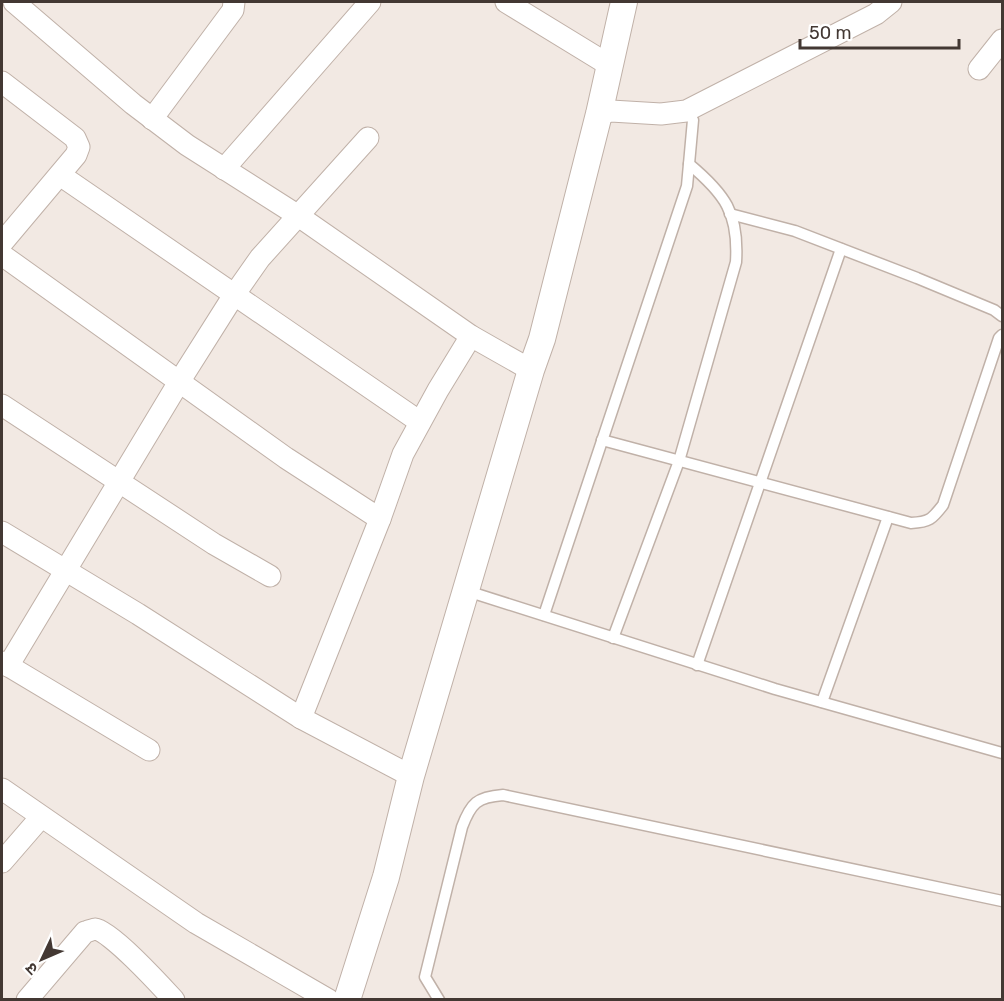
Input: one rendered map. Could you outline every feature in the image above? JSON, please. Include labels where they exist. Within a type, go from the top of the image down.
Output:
[{"type":"street","points":[[14,2],[152,119],[187,145],[297,215],[471,336],[531,370]]},
{"type":"street","points":[[152,119],[233,10],[234,2]]},
{"type":"street","points":[[224,169],[370,2]]},
{"type":"street","points":[[506,2],[609,65]]},
{"type":"street","points":[[347,999],[387,877],[411,776],[542,339],[599,114],[624,2]]},
{"type":"street","points":[[599,114],[611,111],[661,114],[686,111],[876,14],[891,2]]},
{"type":"street","points":[[979,69],[1002,40]]},
{"type":"street","points":[[2,82],[75,138],[79,147],[76,155],[2,243]]},
{"type":"street","points":[[149,750],[5,664],[66,571],[179,381],[234,295],[260,258],[368,138]]},
{"type":"street","points":[[60,174],[420,422]]},
{"type":"street","points":[[2,255],[286,459],[380,519]]},
{"type":"street","points":[[301,718],[380,519],[403,454],[471,336]]},
{"type":"street","points":[[2,405],[213,544],[270,576]]},
{"type":"street","points":[[2,532],[138,614],[301,718],[411,776]]},
{"type":"street","points":[[2,789],[196,923],[329,999]]},
{"type":"street","points":[[2,862],[41,817]]},
{"type":"street","points":[[27,999],[85,932],[94,929],[103,932],[128,953],[174,999]]},
{"type":"lane","points":[[544,615],[687,186],[693,120],[686,111]]},
{"type":"lane","points":[[614,638],[679,461],[736,262],[735,226],[726,201],[712,184],[689,164]]},
{"type":"lane","points":[[730,214],[795,231],[928,282],[994,310],[1002,316]]},
{"type":"lane","points":[[697,665],[841,249]]},
{"type":"lane","points":[[602,440],[911,523],[924,522],[932,519],[943,505],[999,338],[1002,335]]},
{"type":"lane","points":[[822,702],[888,517]]},
{"type":"lane","points":[[467,591],[697,665],[1002,753]]},
{"type":"lane","points":[[439,999],[425,977],[462,827],[470,808],[484,796],[502,795],[1002,901]]}]
